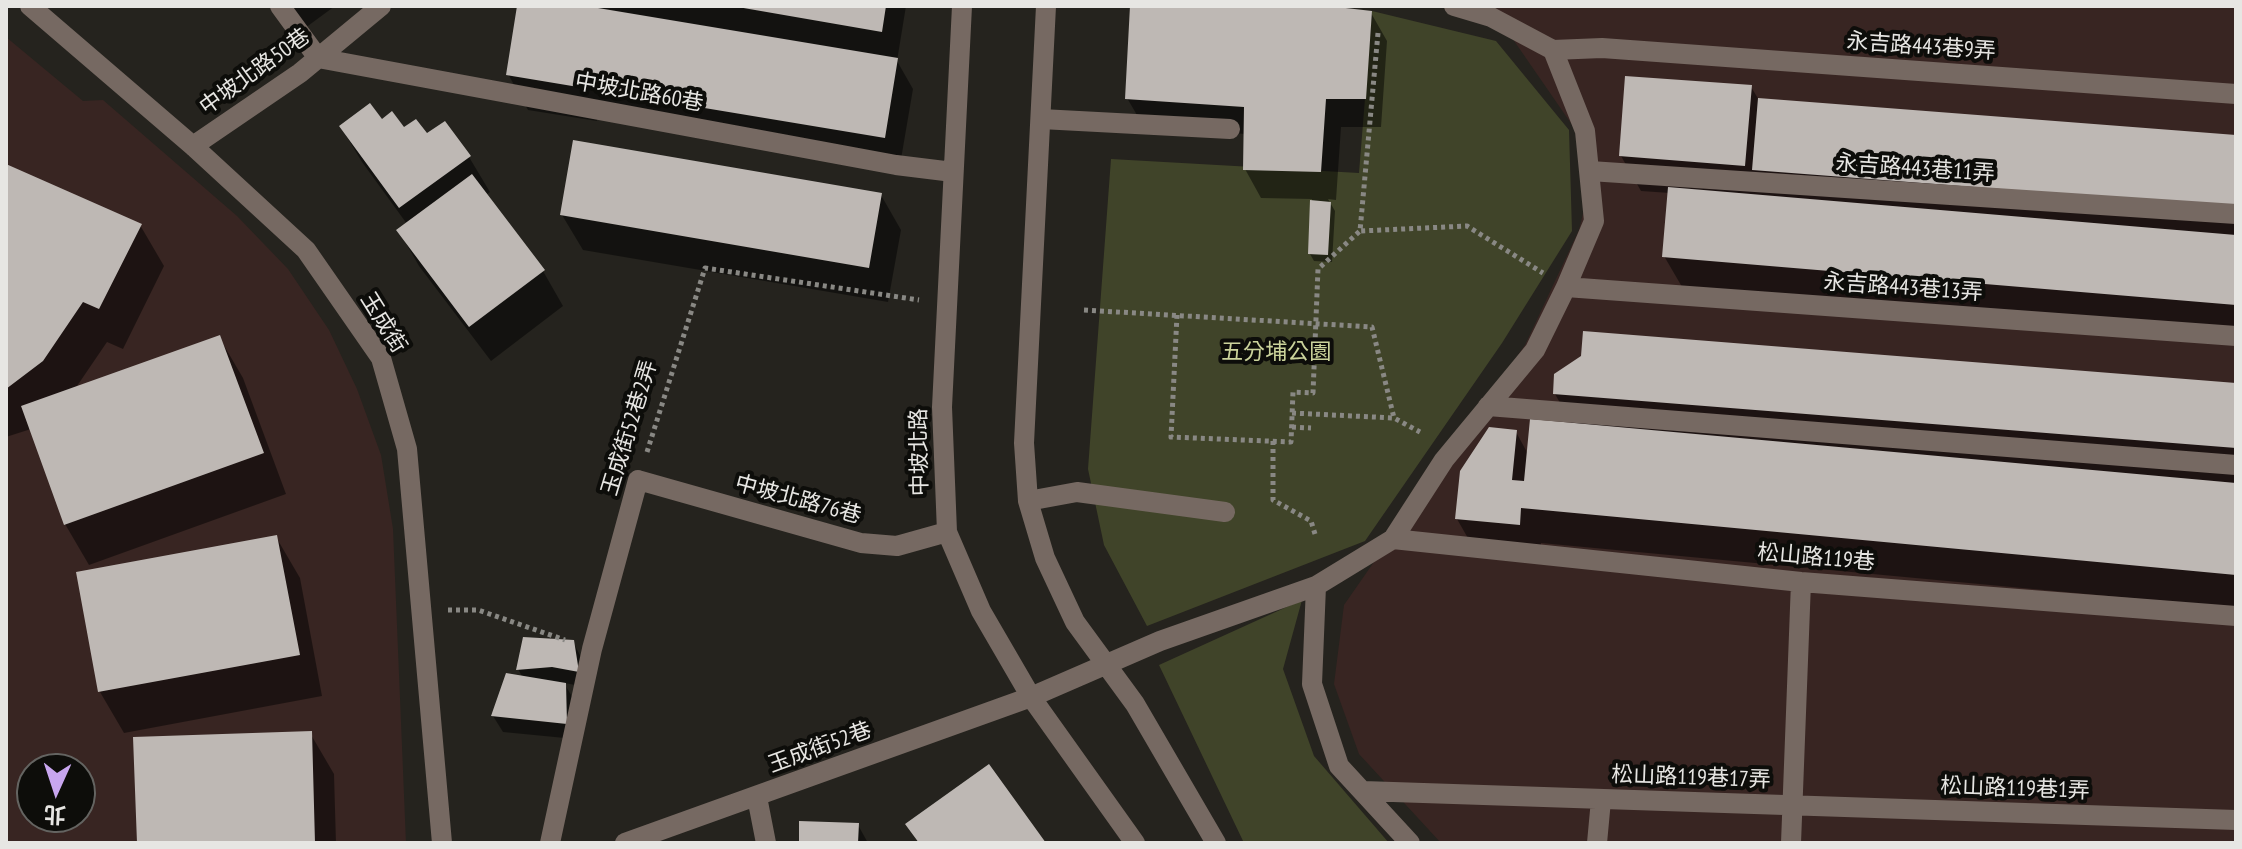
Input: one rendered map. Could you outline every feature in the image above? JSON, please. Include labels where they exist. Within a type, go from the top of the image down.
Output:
[{"type":"street","name":"玉成街","points":[[30,6],[193,146],[306,250],[381,358],[407,449],[442,843]]},
{"type":"street","points":[[280,6],[318,58]]},
{"type":"street","name":"中坡北路50巷","points":[[193,146],[318,58],[381,6]]},
{"type":"street","name":"中坡北路","points":[[962,6],[942,407],[947,532],[981,611],[1031,697],[1135,843]]},
{"type":"street","points":[[1046,6],[1024,443],[1028,501],[1045,558],[1075,622],[1135,704],[1216,843]]},
{"type":"street","points":[[1393,539],[1444,460],[1535,350],[1594,221],[1585,131],[1553,50],[1491,17],[1454,6]]},
{"type":"street","name":"永吉路443巷9弄","points":[[1553,50],[1602,48],[2236,94]]},
{"type":"street","name":"中坡北路60巷","points":[[318,58],[896,165],[953,172]]},
{"type":"street","points":[[1041,119],[1230,129]]},
{"type":"street","name":"永吉路443巷11弄","points":[[1590,171],[2236,214]]},
{"type":"street","name":"永吉路443巷13弄","points":[[1566,287],[2236,336]]},
{"type":"street","points":[[1488,406],[2236,465]]},
{"type":"street","name":"中坡北路76巷","points":[[638,480],[861,543],[897,546],[947,532]]},
{"type":"street","name":"玉成街52巷2弄","points":[[550,843],[592,649],[638,480]]},
{"type":"street","points":[[1028,501],[1077,492],[1225,512]]},
{"type":"street","name":"松山路119巷","points":[[1393,539],[1801,582],[2236,616]]},
{"type":"street","name":"玉成街52巷","points":[[625,843],[1031,697],[1105,663],[1316,586],[1393,539]]},
{"type":"street","name":"松山路119巷17弄","points":[[1363,791],[1793,806],[1801,582]]},
{"type":"street","points":[[1316,586],[1312,684],[1339,766],[1410,843]]},
{"type":"street","points":[[757,797],[766,843]]},
{"type":"street","points":[[1597,843],[1601,800]]},
{"type":"street","points":[[1791,843],[1793,806]]},
{"type":"street","name":"松山路119巷1弄","points":[[1793,806],[2236,820]]},
{"type":"path","points":[[1360,231],[1378,33]]},
{"type":"path","points":[[1177,315],[1171,437],[1291,442],[1293,392],[1313,393],[1318,269],[1360,231],[1467,226],[1566,287]]},
{"type":"path","name":"玉成街52巷2弄","points":[[638,480],[705,268],[948,304]]},
{"type":"path","points":[[1084,310],[1372,327],[1394,418]]},
{"type":"path","points":[[1292,413],[1394,418],[1420,432]]},
{"type":"path","points":[[1292,427],[1311,428]]},
{"type":"path","points":[[1273,441],[1273,500],[1311,521],[1315,534]]},
{"type":"path","points":[[419,609],[478,610],[592,649]]},
{"type":"shaded area","points":[[1490,6],[2236,6],[2236,843],[1441,843],[1359,754],[1334,684],[1344,605],[1525,345],[1579,230],[1591,180],[1588,148]]},
{"type":"shaded area","points":[[6,37],[83,101],[103,100],[237,216],[288,269],[329,330],[357,389],[381,455],[393,529],[406,843],[6,843]]},
{"type":"green space","name":"五分埔公園","points":[[1372,11],[1496,41],[1569,130],[1572,231],[1502,343],[1365,541],[1147,626],[1104,545],[1088,469],[1111,159],[1359,173]]},
{"type":"green space","points":[[1302,600],[1283,669],[1314,756],[1389,843],[1244,843],[1159,665]]},
{"type":"building","points":[[517,6],[586,6],[898,58],[885,138],[506,75]]},
{"type":"building","points":[[732,6],[886,6],[882,32]]},
{"type":"building","points":[[1130,6],[1328,6],[1372,11],[1366,99],[1326,99],[1321,172],[1243,170],[1244,107],[1125,99]]},
{"type":"building","points":[[1625,76],[1752,85],[1745,166],[1619,156]]},
{"type":"building","points":[[1758,98],[2236,135],[2236,207],[1752,170]]},
{"type":"building","points":[[370,103],[382,119],[392,111],[404,127],[416,119],[427,133],[445,121],[471,156],[399,208],[339,126]]},
{"type":"building","points":[[573,140],[882,193],[869,268],[560,215]]},
{"type":"building","points":[[6,164],[142,224],[99,309],[83,302],[43,361],[6,389]]},
{"type":"building","points":[[472,174],[545,270],[469,327],[396,230]]},
{"type":"building","points":[[1668,187],[2236,235],[2236,305],[1662,257]]},
{"type":"building","points":[[1310,200],[1331,202],[1328,255],[1308,254]]},
{"type":"building","points":[[1583,331],[2236,383],[2236,448],[1553,394],[1554,374],[1581,356]]},
{"type":"building","points":[[220,335],[264,453],[64,525],[21,406]]},
{"type":"building","points":[[1530,419],[2236,483],[2236,575],[1521,508],[1520,525],[1455,519],[1460,471],[1489,427],[1517,430],[1512,480],[1524,481]]},
{"type":"building","points":[[277,535],[300,655],[98,692],[76,572]]},
{"type":"building","points":[[523,637],[574,640],[579,672],[552,667],[516,670]]},
{"type":"building","points":[[506,673],[566,683],[567,724],[491,716]]},
{"type":"building","points":[[312,731],[315,843],[137,843],[133,737]]},
{"type":"building","points":[[989,764],[1046,843],[919,843],[905,824]]},
{"type":"building","points":[[799,821],[859,823],[858,843],[799,843]]}]
